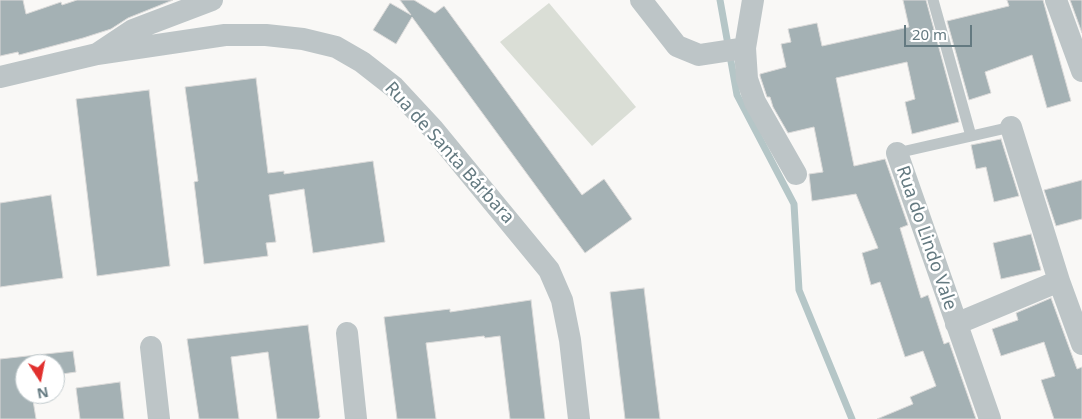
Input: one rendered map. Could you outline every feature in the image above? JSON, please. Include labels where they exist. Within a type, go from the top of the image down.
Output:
[{"type":"street","points":[[98,54],[133,30],[212,0]]},
{"type":"street","points":[[642,0],[677,46],[699,55],[734,50]]},
{"type":"street","points":[[753,0],[734,50],[755,102],[796,174]]},
{"type":"street","points":[[1056,0],[1082,71]]},
{"type":"street","name":"Rua de Santa Bárbara","points":[[0,77],[98,54],[225,34],[266,35],[303,39],[336,47],[362,62],[394,87],[432,129],[549,270],[562,300],[570,340],[579,419]]},
{"type":"street","points":[[1011,127],[1059,281],[1082,344]]},
{"type":"street","name":"Rua do Lindo Vale","points":[[896,153],[990,419]]},
{"type":"street","name":"Rua do Lindo Vale","points":[[956,324],[1059,281]]},
{"type":"street","points":[[346,333],[356,419]]},
{"type":"street","points":[[151,347],[160,419]]},
{"type":"lane","points":[[933,0],[972,136]]},
{"type":"lane","points":[[896,153],[1011,127]]},
{"type":"shaded area","points":[[549,3],[636,107],[592,146],[500,42]]},
{"type":"building","points":[[0,0],[23,0],[26,14],[61,2],[62,5],[77,0],[173,0],[128,18],[111,29],[19,55],[18,52],[0,56]]},
{"type":"building","points":[[400,0],[414,0],[435,13],[444,6],[582,195],[604,179],[632,219],[585,253],[412,17],[396,44],[373,30],[390,3],[411,15]]},
{"type":"building","points":[[903,0],[926,0],[959,122],[912,134],[905,102],[915,99],[907,62],[836,78],[854,166],[885,159],[908,225],[900,228],[921,298],[928,295],[944,344],[949,342],[976,419],[877,419],[913,404],[910,397],[936,386],[923,351],[905,357],[880,282],[871,285],[862,253],[878,248],[856,194],[812,201],[809,174],[823,172],[814,127],[788,133],[773,107],[770,97],[767,97],[760,76],[760,74],[786,67],[781,44],[791,42],[788,29],[817,23],[822,46],[909,27]]},
{"type":"building","points":[[1007,0],[1043,0],[1071,101],[1047,108],[1032,55],[985,72],[991,93],[969,100],[947,21],[1009,6]]},
{"type":"building","points":[[1070,0],[1082,0],[1082,33]]},
{"type":"building","points":[[256,78],[268,173],[284,171],[284,174],[373,161],[385,242],[313,253],[304,189],[269,195],[276,242],[266,243],[268,256],[204,264],[194,182],[198,181],[185,87]]},
{"type":"building","points":[[149,90],[170,266],[97,276],[76,99]]},
{"type":"building","points":[[1001,139],[1019,196],[994,202],[986,167],[976,169],[971,145]]},
{"type":"building","points":[[1082,180],[1082,219],[1056,226],[1044,190]]},
{"type":"building","points":[[51,195],[63,278],[0,287],[0,203]]},
{"type":"building","points":[[1031,234],[1041,270],[1001,279],[993,243]]},
{"type":"building","points":[[644,288],[660,419],[625,419],[610,292]]},
{"type":"building","points":[[1051,298],[1077,369],[1082,367],[1082,419],[1054,419],[1041,380],[1055,376],[1044,342],[1001,356],[992,329],[1018,320],[1016,313]]},
{"type":"building","points":[[531,300],[545,419],[510,419],[500,336],[485,338],[484,336],[426,343],[436,419],[397,419],[384,317],[450,309],[450,312]]},
{"type":"building","points":[[308,325],[320,417],[318,419],[277,419],[268,352],[231,357],[239,419],[199,419],[187,339]]},
{"type":"building","points":[[73,351],[76,372],[65,374],[65,354],[46,354]]},
{"type":"building","points":[[15,357],[15,404],[34,404],[36,419],[0,419],[0,359]]},
{"type":"building","points":[[120,382],[124,419],[80,419],[76,388]]},
{"type":"waterway","points":[[720,0],[737,95],[794,204],[799,290],[852,419]]}]
